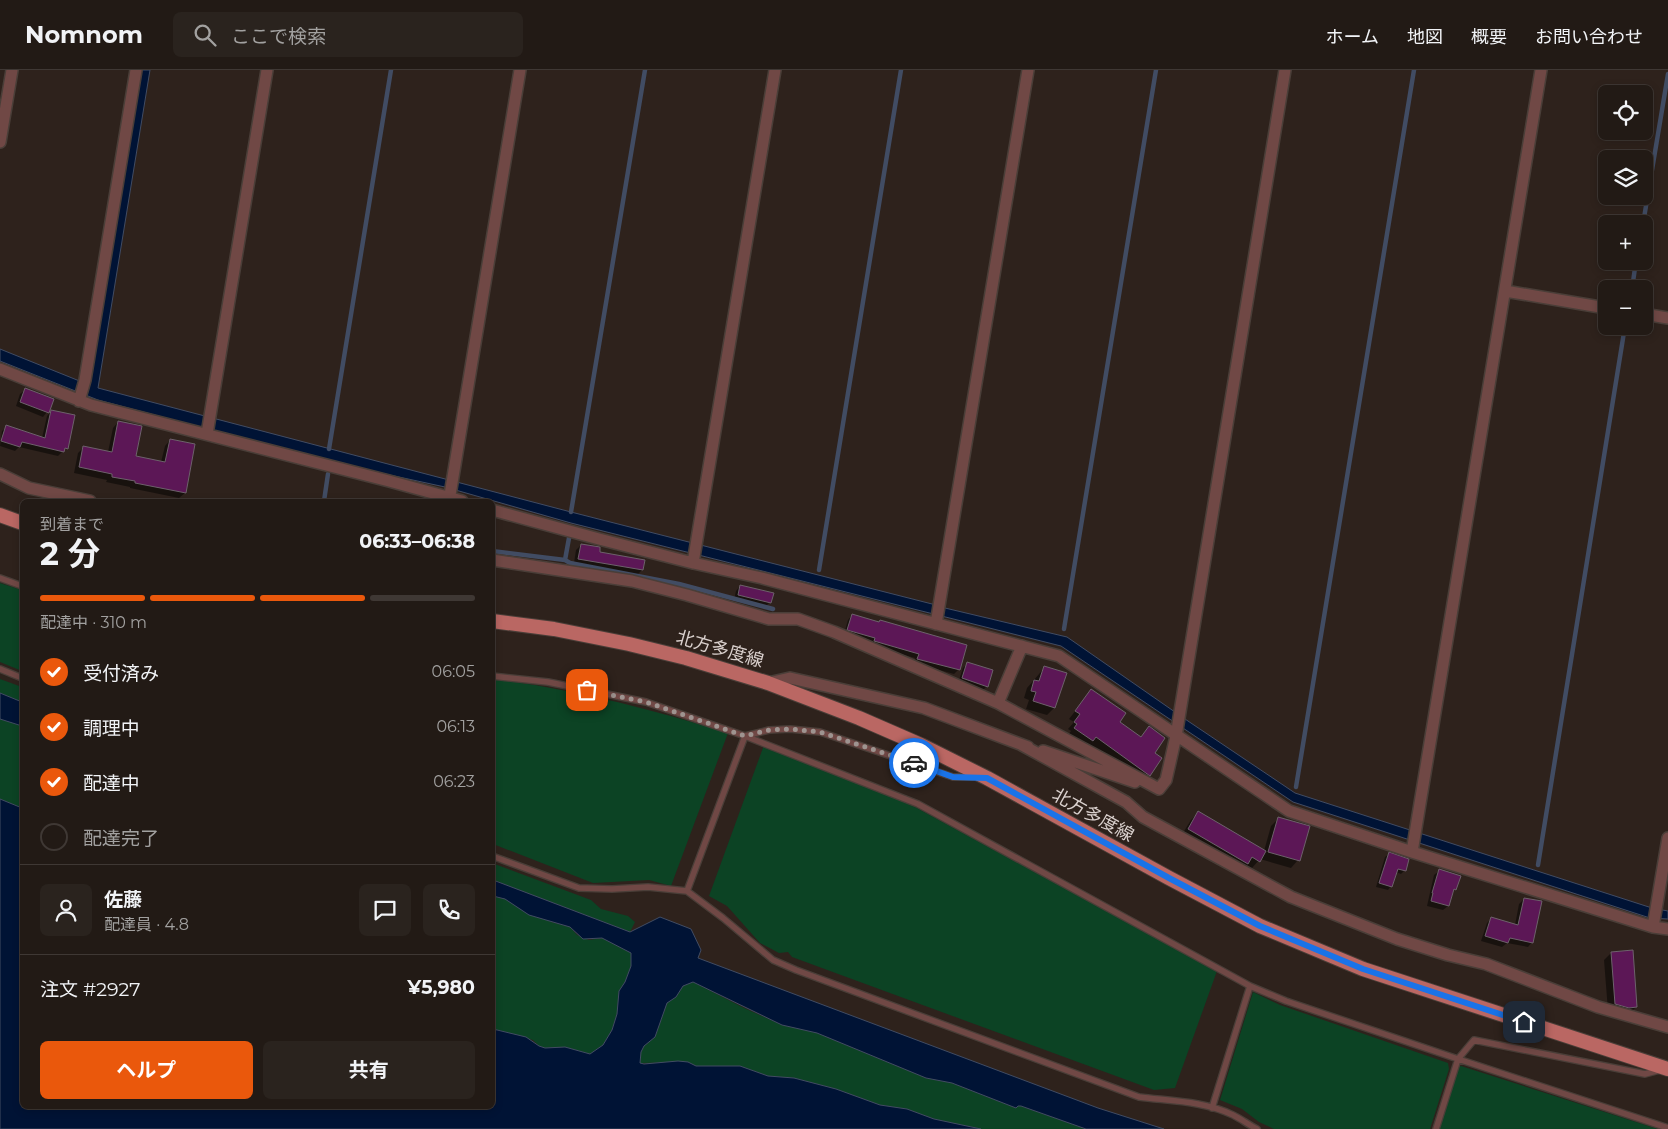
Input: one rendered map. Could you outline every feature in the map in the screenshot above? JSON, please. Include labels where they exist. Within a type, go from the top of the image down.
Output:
[{"type":"main road","points":[[0,516],[20,523]]},
{"type":"main road","name":"北方多度線","points":[[495,621],[554,629],[629,644],[686,658],[768,683],[859,718],[921,745],[987,778],[1260,926],[1363,969],[1668,1069]]},
{"type":"street","points":[[0,142],[12,70]]},
{"type":"street","points":[[80,398],[85,380],[136,70]]},
{"type":"street","points":[[207,432],[267,70]]},
{"type":"street","points":[[0,369],[148,420],[207,432],[450,498],[520,70]]},
{"type":"street","points":[[694,560],[775,70]]},
{"type":"street","points":[[937,621],[1028,70]]},
{"type":"street","points":[[1158,789],[1166,780],[1180,710],[1285,70]]},
{"type":"street","points":[[1413,849],[1542,70]]},
{"type":"street","points":[[1505,291],[1598,307]]},
{"type":"street","points":[[1653,316],[1668,318]]},
{"type":"street","points":[[0,474],[29,488],[81,499]]},
{"type":"street","points":[[495,511],[937,621],[1059,656],[1176,732],[1289,811],[1668,929]]},
{"type":"street","points":[[495,560],[632,581],[769,619],[798,619],[998,703],[1158,789]]},
{"type":"street","points":[[998,703],[1022,646]]},
{"type":"street","points":[[768,683],[790,678],[924,708],[1022,745],[1158,789]]},
{"type":"street","points":[[1022,745],[1126,802],[1143,817],[1291,897],[1397,939],[1448,955],[1486,964],[1598,1007],[1668,1027]]},
{"type":"street","points":[[1654,924],[1668,838]]},
{"type":"lane","points":[[0,578],[20,585]]},
{"type":"lane","points":[[0,669],[20,677]]},
{"type":"lane","points":[[495,676],[548,682],[646,702],[745,736],[918,804],[1250,986],[1458,1059],[1668,1128]]},
{"type":"lane","points":[[745,736],[769,730],[790,729],[820,732],[953,777],[987,778]]},
{"type":"lane","points":[[687,892],[745,736]]},
{"type":"lane","points":[[495,857],[579,888],[648,887],[687,892],[723,918],[773,960],[796,970],[1139,1097],[1185,1101],[1212,1108],[1234,1115],[1257,1129]]},
{"type":"lane","points":[[1212,1108],[1250,986]]},
{"type":"lane","points":[[1436,1129],[1458,1059],[1474,1040],[1645,1074],[1668,1069]]},
{"type":"green space","points":[[0,583],[20,589],[20,670],[0,662]]},
{"type":"green space","points":[[0,679],[20,686],[20,701],[0,693]]},
{"type":"green space","points":[[495,679],[582,694],[728,733],[671,886],[649,880],[593,883],[495,845]]},
{"type":"green space","points":[[0,719],[20,725],[20,807],[0,799]]},
{"type":"green space","points":[[764,745],[850,778],[917,808],[1217,971],[1175,1088],[1154,1090],[792,957],[788,952],[779,953],[760,943],[727,906],[709,896]]},
{"type":"green space","points":[[495,864],[591,900],[601,909],[628,916],[635,922],[630,932],[495,881]]},
{"type":"green space","points":[[495,897],[505,899],[551,922],[570,927],[577,935],[589,940],[602,938],[631,953],[631,966],[625,982],[619,991],[617,1014],[612,1030],[603,1045],[590,1054],[565,1047],[545,1048],[539,1046],[533,1040],[495,1030]]},
{"type":"green space","points":[[693,982],[782,1025],[817,1033],[926,1078],[952,1083],[1016,1108],[1021,1106],[1086,1129],[981,1129],[934,1119],[907,1109],[880,1105],[836,1089],[794,1078],[768,1076],[740,1066],[696,1066],[688,1062],[640,1063],[641,1052],[644,1046],[655,1037],[667,1003],[676,997],[683,986]]},
{"type":"green space","points":[[1253,992],[1280,1005],[1448,1063],[1449,1069],[1430,1129],[1274,1129],[1259,1122],[1242,1109],[1220,1100]]},
{"type":"green space","points":[[1461,1066],[1658,1129],[1439,1129],[1458,1067]]},
{"type":"water","points":[[140,70],[150,70],[98,388],[571,512],[945,608],[1067,637],[1295,793],[1652,908],[1668,911],[1668,919],[1650,918],[1293,802],[1061,646],[571,523],[495,501],[495,499],[487,499],[445,487],[339,464],[98,400],[0,361],[0,349],[87,384]]},
{"type":"water","points":[[0,693],[20,701],[20,725],[0,719]]},
{"type":"water","points":[[0,799],[20,807],[20,1109],[495,1109],[495,1029],[526,1037],[545,1048],[565,1047],[590,1054],[603,1045],[612,1030],[617,1014],[619,991],[625,982],[631,966],[631,953],[602,938],[583,939],[570,927],[529,915],[505,899],[495,896],[495,881],[630,932],[660,917],[691,929],[701,950],[698,958],[1098,1108],[1164,1129],[1086,1129],[1021,1106],[1016,1108],[952,1083],[926,1078],[817,1033],[782,1025],[693,982],[683,986],[676,997],[667,1003],[655,1037],[644,1046],[641,1052],[640,1063],[678,1061],[688,1062],[696,1066],[740,1066],[768,1076],[794,1078],[836,1089],[880,1105],[907,1109],[934,1119],[981,1129],[0,1129]]},
{"type":"building","points":[[25,388],[54,399],[49,413],[20,402]]},
{"type":"building","points":[[51,410],[75,415],[68,449],[65,448],[64,452],[22,442],[20,447],[1,441],[6,425],[45,438]]},
{"type":"building","points":[[118,421],[142,426],[136,456],[165,462],[170,439],[195,444],[186,493],[135,483],[135,481],[112,477],[112,474],[79,467],[83,446],[112,452]]},
{"type":"building","points":[[581,544],[600,547],[600,552],[645,560],[643,570],[578,559]]},
{"type":"building","points":[[740,585],[774,593],[771,603],[738,595]]},
{"type":"building","points":[[852,614],[967,645],[960,670],[917,659],[919,654],[874,641],[875,638],[847,630]]},
{"type":"building","points":[[967,662],[993,670],[988,687],[962,678]]},
{"type":"building","points":[[1044,666],[1067,673],[1055,708],[1033,701],[1036,692],[1031,691],[1034,680],[1039,681]]},
{"type":"building","points":[[1091,689],[1126,713],[1120,722],[1141,737],[1149,726],[1165,738],[1155,753],[1162,758],[1150,776],[1096,737],[1093,741],[1074,728],[1077,724],[1074,722],[1080,714],[1075,711]]},
{"type":"building","points":[[1198,811],[1266,851],[1260,862],[1252,857],[1248,864],[1188,829]]},
{"type":"building","points":[[1278,817],[1310,826],[1300,861],[1268,852]]},
{"type":"building","points":[[1389,852],[1409,859],[1406,871],[1398,869],[1392,887],[1379,883]]},
{"type":"building","points":[[1439,869],[1461,876],[1456,890],[1454,889],[1449,906],[1431,901]]},
{"type":"building","points":[[1524,898],[1542,901],[1533,943],[1510,938],[1508,943],[1485,936],[1491,917],[1518,925]]},
{"type":"building","points":[[1633,950],[1637,1007],[1629,1008],[1615,1004],[1611,952]]},
{"type":"waterway","points":[[329,449],[391,70]]},
{"type":"waterway","points":[[571,512],[645,70]]},
{"type":"waterway","points":[[819,570],[901,70]]},
{"type":"waterway","points":[[1064,629],[1156,70]]},
{"type":"waterway","points":[[1296,787],[1414,70]]},
{"type":"waterway","points":[[1644,215],[1668,74]]},
{"type":"waterway","points":[[1633,280],[1635,270]]},
{"type":"waterway","points":[[1538,865],[1624,335]]},
{"type":"waterway","points":[[324,499],[328,474]]},
{"type":"waterway","points":[[569,538],[565,560],[570,563],[679,584],[773,609]]},
{"type":"waterway","points":[[495,551],[565,560]]},
{"type":"way so far","points":[[587,690],[646,702],[745,736],[769,730],[790,729],[820,732],[914,763]]},
{"type":"route","points":[[914,763],[953,777],[987,778],[1260,926],[1363,969],[1524,1022]]}]
